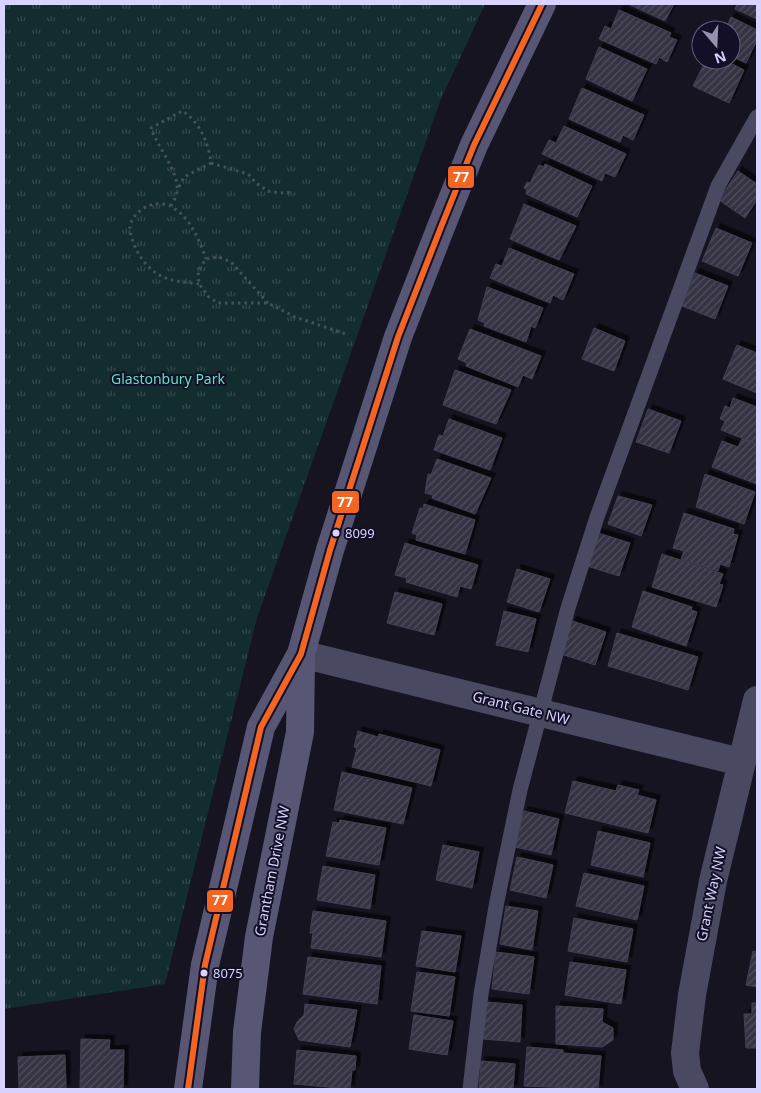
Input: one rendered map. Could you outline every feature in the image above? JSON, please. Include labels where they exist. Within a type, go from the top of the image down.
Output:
[{"type":"street","name":"Grantham Drive NW","points":[[188,1089],[205,965],[261,727],[301,654],[330,550],[398,337],[474,145],[542,4]]},
{"type":"street","name":"Grantham Drive NW","points":[[245,1089],[249,1013],[259,937],[300,732],[301,654]]},
{"type":"street","name":"Grant Gate NW","points":[[301,654],[741,762]]},
{"type":"street","name":"Grant Way NW","points":[[695,1089],[687,1071],[685,1053],[692,995],[713,881],[757,700]]},
{"type":"lane","points":[[470,1089],[481,994],[496,901],[520,790],[568,608],[597,517],[718,186],[757,117]]},
{"type":"path","points":[[178,191],[174,173],[156,143],[151,128],[182,111],[191,116],[210,151],[210,163]]},
{"type":"path","points":[[171,206],[184,177],[210,163],[248,174],[256,183],[268,191],[292,192]]},
{"type":"path","points":[[199,284],[172,281],[160,276],[144,261],[133,243],[130,227],[134,216],[144,208],[158,203],[171,206],[192,227],[201,242],[206,260]]},
{"type":"path","points":[[268,303],[218,303],[209,297],[199,284],[198,271],[206,260],[219,257],[231,262],[268,303],[295,316],[346,334]]},
{"type":"green space","name":"Glastonbury Park","points":[[4,4],[485,4],[441,99],[257,618],[165,984],[4,1009]]},
{"type":"building","points":[[628,4],[674,4],[665,21]]},
{"type":"building","points":[[737,4],[757,4],[757,19],[735,9]]},
{"type":"building","points":[[619,10],[671,33],[669,37],[677,40],[667,62],[659,57],[656,64],[599,39],[605,26],[611,29]]},
{"type":"building","points":[[741,22],[757,30],[757,40],[746,63],[741,61]]},
{"type":"building","points":[[599,47],[647,69],[632,101],[586,79]]},
{"type":"building","points":[[701,70],[744,70],[729,103],[693,86]]},
{"type":"building","points":[[582,88],[644,115],[633,140],[623,135],[620,142],[569,119]]},
{"type":"building","points":[[564,126],[626,154],[615,177],[605,173],[602,181],[542,154],[549,140],[556,143]]},
{"type":"building","points":[[545,164],[592,186],[577,217],[526,194],[527,190],[524,188],[527,182],[530,183],[539,165],[544,167]]},
{"type":"building","points":[[738,171],[757,184],[757,200],[745,218],[719,200]]},
{"type":"building","points":[[524,204],[576,226],[559,260],[510,239]]},
{"type":"building","points":[[716,228],[752,243],[738,276],[702,261]]},
{"type":"building","points":[[509,248],[574,274],[563,300],[553,295],[550,303],[490,278],[496,264],[502,266]]},
{"type":"building","points":[[695,273],[728,286],[715,319],[682,306]]},
{"type":"building","points":[[487,287],[543,308],[535,328],[531,326],[526,342],[484,326],[485,323],[478,320]]},
{"type":"building","points":[[594,328],[625,341],[614,371],[582,359]]},
{"type":"building","points":[[470,329],[541,356],[532,379],[523,375],[518,387],[466,366],[467,363],[458,359]]},
{"type":"building","points":[[737,345],[757,353],[757,393],[723,379]]},
{"type":"building","points":[[455,370],[511,390],[496,424],[443,405]]},
{"type":"building","points":[[733,398],[757,407],[757,444],[721,430],[725,421],[720,419],[725,406],[730,408]]},
{"type":"building","points":[[648,409],[681,421],[669,453],[636,442]]},
{"type":"building","points":[[449,419],[502,438],[490,470],[434,450],[439,435],[443,436]]},
{"type":"building","points":[[742,439],[757,444],[757,484],[712,467],[722,441],[738,447]]},
{"type":"building","points":[[437,459],[491,478],[475,514],[432,498],[433,495],[425,493],[428,474],[431,475]]},
{"type":"building","points":[[705,474],[755,492],[744,524],[696,507]]},
{"type":"building","points":[[618,496],[652,505],[641,536],[608,524]]},
{"type":"building","points":[[424,504],[475,520],[465,554],[416,540],[417,535],[412,533],[420,508],[423,509]]},
{"type":"building","points":[[684,513],[734,529],[733,534],[738,535],[729,567],[720,564],[718,571],[681,559],[684,551],[673,548]]},
{"type":"building","points":[[598,533],[630,543],[619,576],[587,566]]},
{"type":"building","points":[[405,543],[478,565],[471,589],[460,586],[457,597],[406,582],[407,578],[395,575]]},
{"type":"building","points":[[662,554],[723,574],[719,584],[723,585],[716,607],[652,587]]},
{"type":"building","points":[[517,569],[550,579],[539,612],[507,602]]},
{"type":"building","points":[[643,591],[692,607],[691,610],[697,612],[686,646],[632,627]]},
{"type":"building","points":[[395,592],[442,604],[434,635],[387,623]]},
{"type":"building","points":[[504,611],[536,619],[528,652],[496,645]]},
{"type":"building","points":[[572,621],[606,632],[595,665],[561,654]]},
{"type":"building","points":[[617,633],[698,657],[688,690],[608,666]]},
{"type":"building","points":[[358,731],[378,737],[379,734],[440,750],[431,786],[352,767],[357,748],[354,747]]},
{"type":"building","points":[[342,772],[412,788],[403,824],[334,810]]},
{"type":"building","points":[[573,781],[616,791],[618,785],[639,790],[637,795],[656,800],[648,833],[565,813]]},
{"type":"building","points":[[524,811],[559,819],[551,855],[515,847]]},
{"type":"building","points":[[340,820],[386,828],[379,865],[326,856],[333,822],[339,823]]},
{"type":"building","points":[[598,831],[650,843],[643,877],[591,865]]},
{"type":"building","points":[[443,845],[479,852],[472,888],[436,880]]},
{"type":"building","points":[[517,857],[553,865],[546,898],[510,890]]},
{"type":"building","points":[[323,866],[375,875],[370,909],[317,900]]},
{"type":"building","points":[[584,873],[644,886],[637,920],[576,906]]},
{"type":"building","points":[[506,906],[538,911],[532,950],[500,944]]},
{"type":"building","points":[[313,911],[386,921],[381,957],[311,948],[313,933],[310,933]]},
{"type":"building","points":[[574,918],[633,929],[627,962],[568,951]]},
{"type":"building","points":[[422,931],[461,936],[455,972],[416,966]]},
{"type":"building","points":[[753,951],[757,952],[757,987],[746,985]]},
{"type":"building","points":[[496,952],[534,957],[529,994],[492,989]]},
{"type":"building","points":[[308,957],[381,966],[377,1004],[303,994]]},
{"type":"building","points":[[570,962],[626,970],[621,1004],[565,995]]},
{"type":"building","points":[[417,972],[455,977],[449,1016],[411,1011]]},
{"type":"building","points":[[486,1002],[522,1005],[520,1042],[483,1039]]},
{"type":"building","points":[[752,1003],[757,1003],[757,1048],[746,1048],[744,1014],[752,1014]]},
{"type":"building","points":[[305,1004],[357,1010],[350,1047],[299,1040],[294,1029],[297,1022],[304,1015]]},
{"type":"building","points":[[556,1006],[603,1009],[602,1022],[613,1028],[613,1040],[602,1047],[556,1044]]},
{"type":"building","points":[[414,1015],[453,1021],[447,1055],[409,1049]]},
{"type":"building","points":[[81,1039],[110,1040],[109,1050],[124,1050],[123,1089],[80,1089]]},
{"type":"building","points":[[527,1047],[563,1050],[563,1053],[601,1056],[598,1089],[524,1086]]},
{"type":"building","points":[[297,1050],[356,1056],[355,1070],[352,1070],[350,1089],[294,1084]]},
{"type":"building","points":[[65,1055],[66,1089],[19,1089],[18,1057]]},
{"type":"building","points":[[481,1061],[515,1064],[513,1089],[479,1089]]},
{"type":"transit line","name":"77","points":[[188,1089],[205,965],[261,727],[301,654],[330,550],[398,337],[474,145],[542,4]]},
{"type":"place","name":"8099","points":[[336,533]]},
{"type":"place","name":"8075","points":[[204,973]]}]
